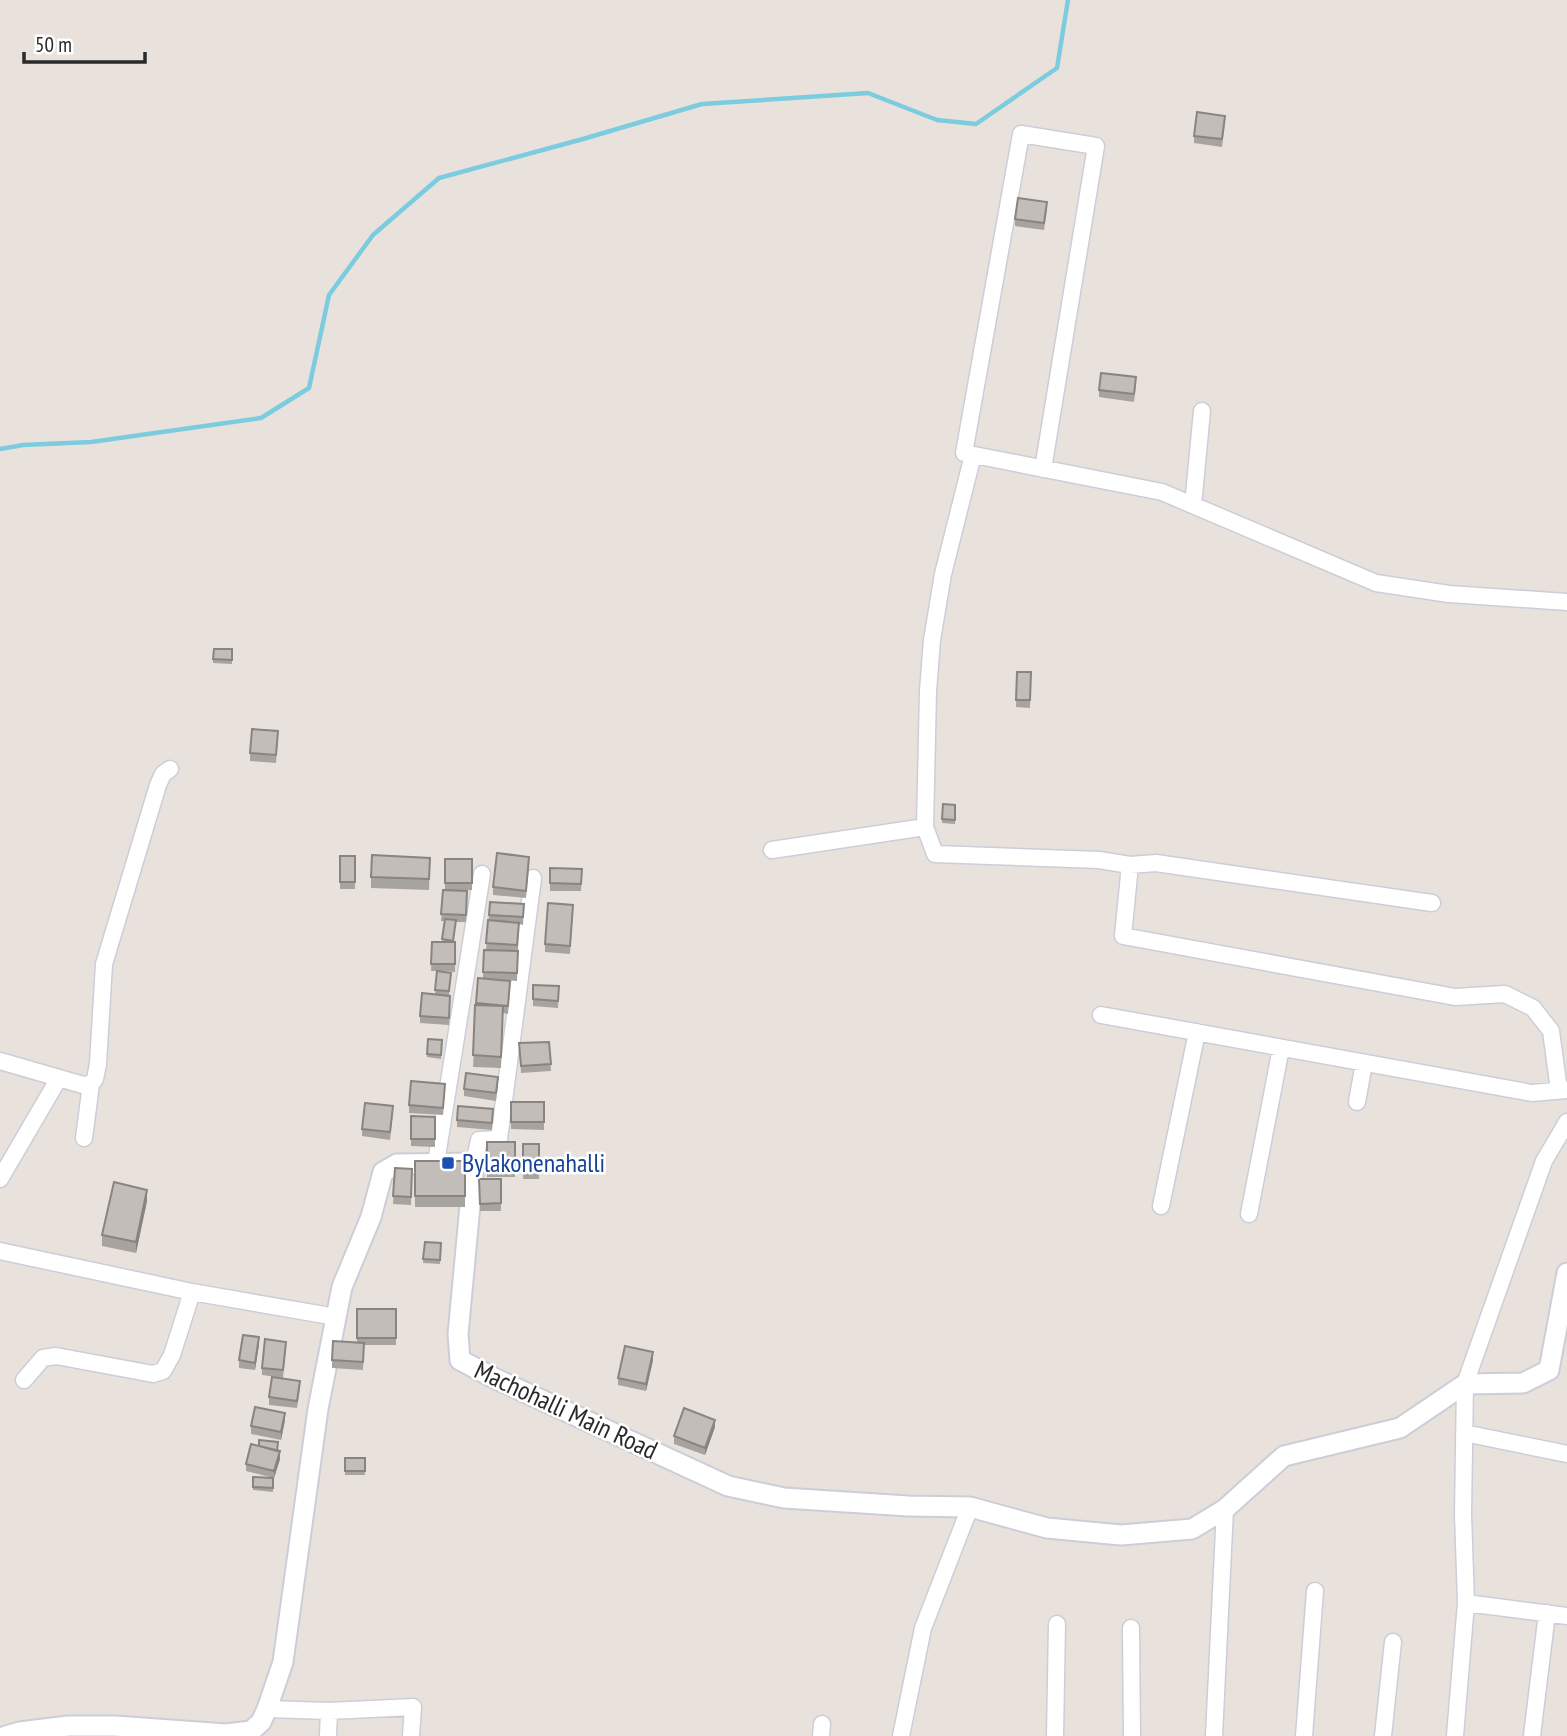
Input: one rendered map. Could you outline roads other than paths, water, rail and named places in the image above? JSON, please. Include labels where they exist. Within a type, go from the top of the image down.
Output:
[{"type":"street","points":[[1044,469],[1096,146],[1021,134],[964,453],[1044,469],[1162,492],[1376,583],[1449,594],[1567,602]]},
{"type":"street","points":[[1193,505],[1202,411]]},
{"type":"street","points":[[973,455],[943,574],[932,640],[925,827],[935,854],[1099,860],[1130,865],[1156,863],[1432,903]]},
{"type":"street","points":[[84,1138],[91,1084],[95,1079],[98,1064],[104,964],[158,785],[163,774],[170,769]]},
{"type":"street","points":[[772,850],[925,827]]},
{"type":"street","points":[[1101,1015],[1532,1093],[1563,1090],[1551,1031],[1533,1008],[1505,994],[1455,997],[1123,936],[1130,865]]},
{"type":"street","points":[[436,1163],[482,874]]},
{"type":"street","points":[[6,1736],[68,1726],[116,1726],[164,1733],[226,1734],[251,1731],[261,1722],[283,1662],[318,1409],[342,1287],[371,1217],[383,1172],[397,1164],[474,1163],[479,1140],[499,1139],[533,878]]},
{"type":"street","points":[[1161,1206],[1197,1032]]},
{"type":"street","points":[[1249,1214],[1281,1048]]},
{"type":"street","points":[[0,1061],[83,1085],[91,1084]]},
{"type":"street","points":[[1357,1102],[1364,1063]]},
{"type":"street","points":[[0,1180],[59,1078]]},
{"type":"street","points":[[1455,1736],[1466,1603],[1463,1514],[1465,1384],[1544,1161],[1567,1122]]},
{"type":"street","name":"Machohalli Main Road","points":[[474,1163],[458,1334],[460,1360],[728,1486],[784,1498],[970,1507],[1047,1528],[1121,1535],[1192,1530],[1225,1509],[1284,1456],[1400,1427],[1465,1384]]},
{"type":"street","points":[[0,1251],[192,1292],[336,1317]]},
{"type":"street","points":[[1465,1384],[1523,1383],[1549,1370],[1567,1273]]},
{"type":"street","points":[[24,1380],[43,1358],[56,1356],[153,1374],[163,1371],[172,1355],[192,1292]]},
{"type":"street","points":[[1464,1433],[1567,1454]]},
{"type":"street","points":[[901,1736],[923,1628],[970,1507]]},
{"type":"street","points":[[1214,1736],[1225,1509]]},
{"type":"street","points":[[1304,1736],[1315,1591]]},
{"type":"street","points":[[1466,1603],[1567,1616]]},
{"type":"street","points":[[1532,1736],[1547,1613]]},
{"type":"street","points":[[1055,1736],[1057,1624]]},
{"type":"street","points":[[1131,1628],[1132,1736]]},
{"type":"street","points":[[1384,1736],[1393,1642]]},
{"type":"street","points":[[267,1709],[329,1711],[413,1707],[411,1736]]},
{"type":"street","points":[[328,1736],[329,1711]]},
{"type":"waterway","points":[[0,449],[23,445],[91,442],[261,418],[309,388],[329,295],[373,235],[439,178],[702,104],[868,93],[937,120],[976,124],[1057,68],[1068,0]]},
{"type":"place","name":"Bylakonenahalli","points":[[448,1163]]}]
